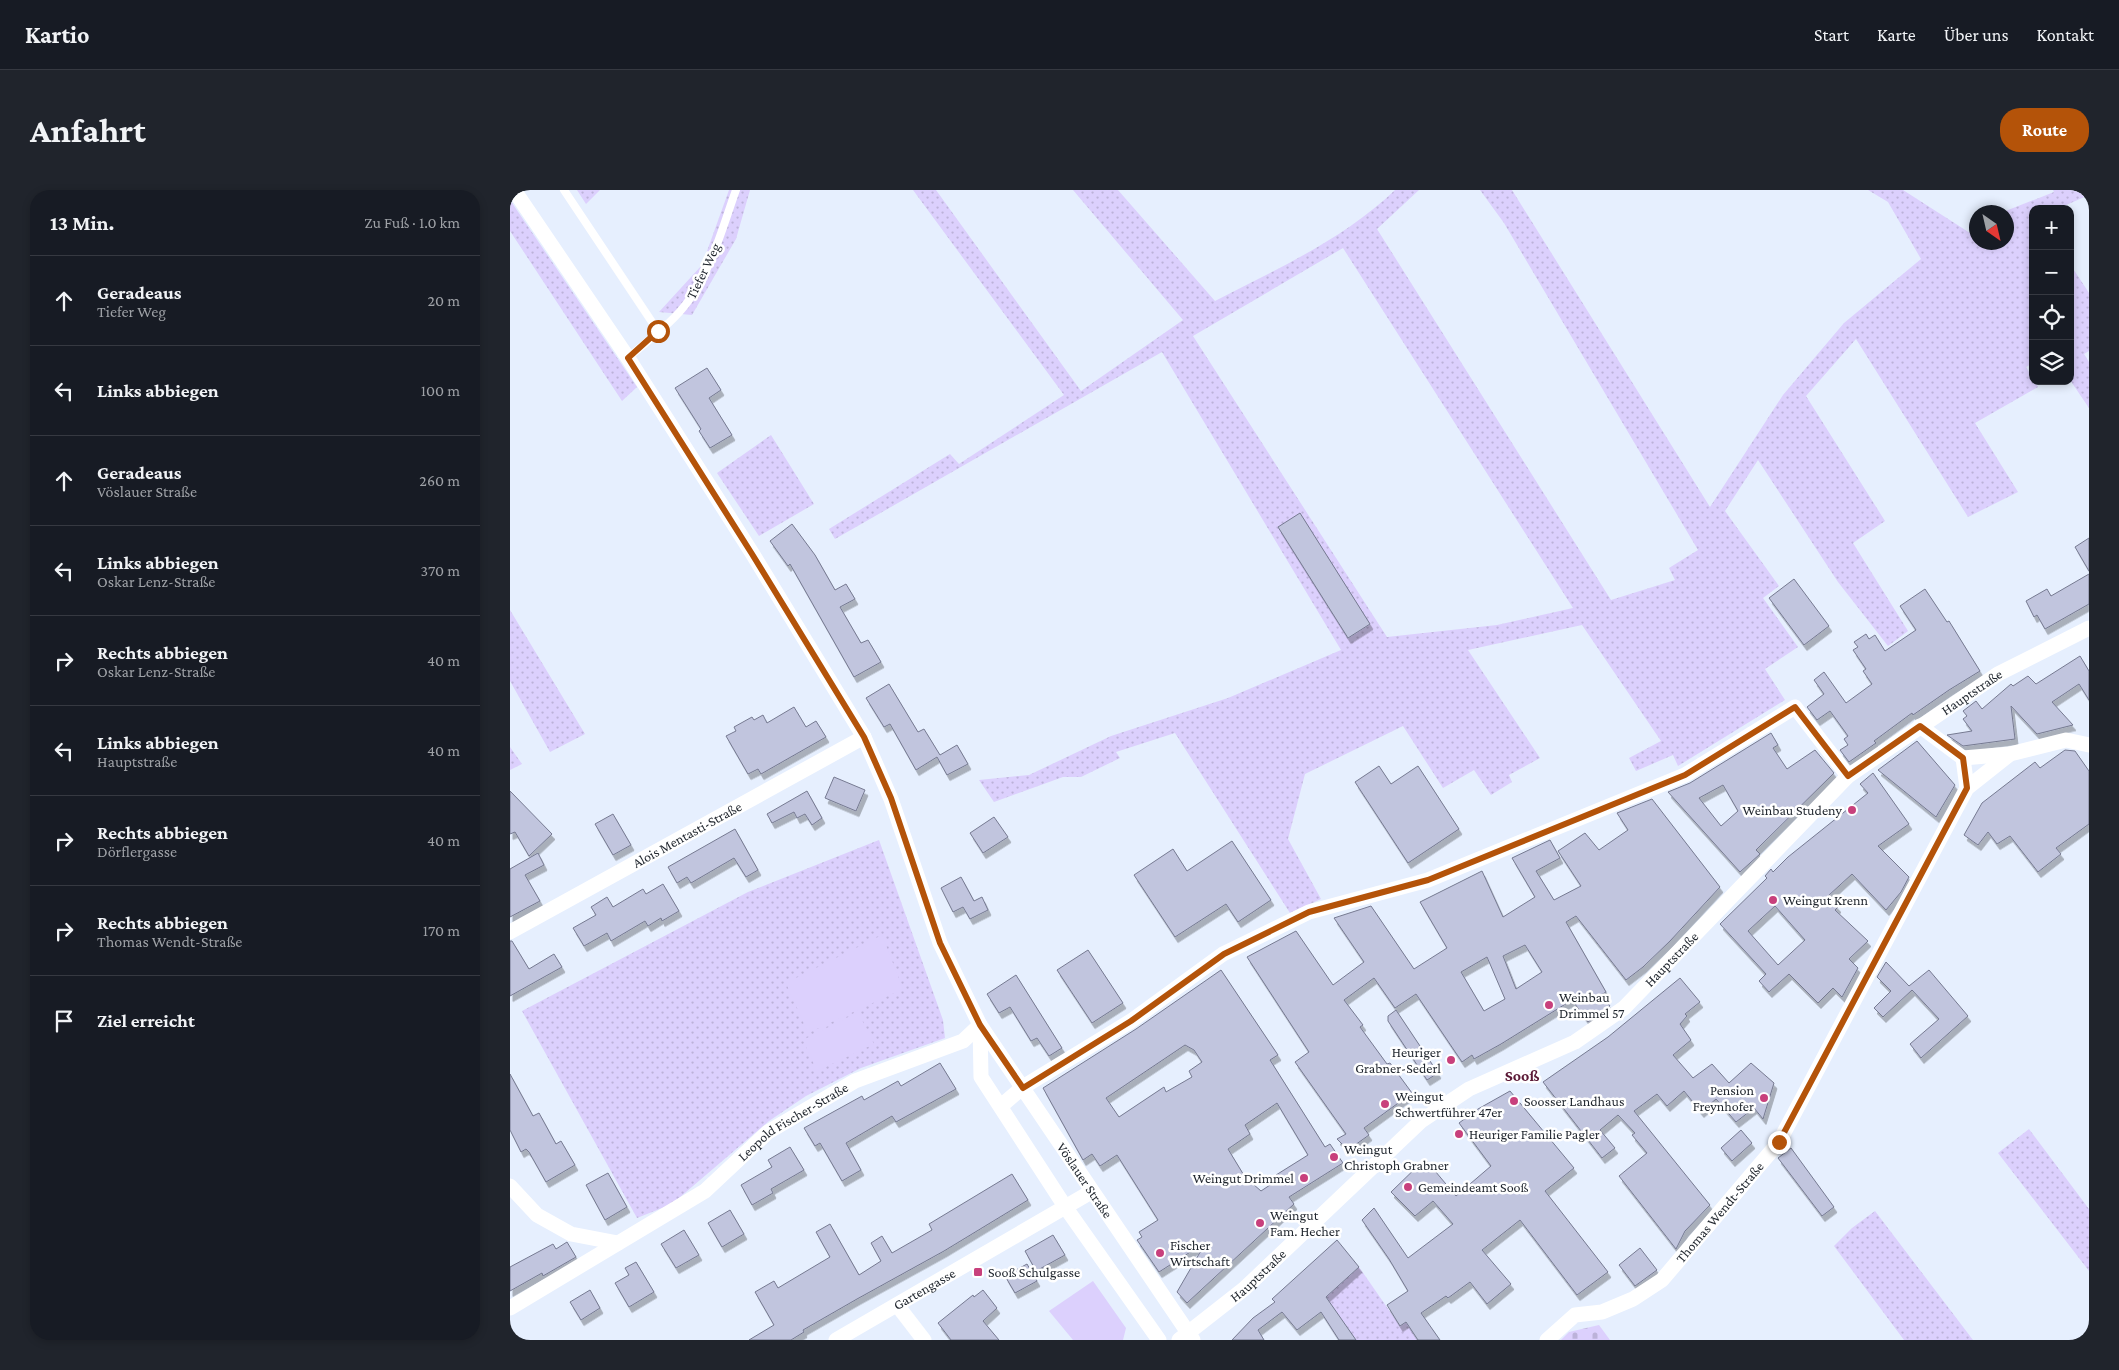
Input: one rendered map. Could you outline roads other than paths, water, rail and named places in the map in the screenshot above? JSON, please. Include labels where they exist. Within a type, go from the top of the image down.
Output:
[{"type":"street","name":"Vöslauer Straße","points":[[514,190],[628,358],[752,554],[864,737],[891,798],[940,943],[980,1025],[1187,1338]]},
{"type":"street","name":"Hauptstraße","points":[[1187,1338],[1244,1290],[1421,1121],[1469,1089],[1575,1042],[1624,1008],[1848,776],[1998,674],[2089,628]]},
{"type":"street","points":[[1001,1106],[1023,1088],[1131,1021],[1232,950],[1309,912],[1428,880],[1685,775],[1795,707],[1848,776]]},
{"type":"street","points":[[1920,726],[1963,758],[2010,754],[2066,740],[2089,745]]},
{"type":"street","name":"Alois Mentasti-Straße","points":[[510,932],[864,737]]},
{"type":"street","points":[[1967,788],[2010,754]]},
{"type":"street","points":[[1963,758],[1967,788]]},
{"type":"street","name":"Thomas Wendt-Straße","points":[[1547,1340],[1575,1314],[1602,1312],[1634,1298],[1662,1280],[1779,1142],[1967,788]]},
{"type":"street","name":"Vöslauer Straße","points":[[980,1025],[981,1077],[1066,1208],[1159,1340]]},
{"type":"street","name":"Leopold Fischer-Straße","points":[[510,1308],[705,1190],[768,1132],[776,1127],[855,1081],[963,1041],[980,1025]]},
{"type":"street","points":[[510,1186],[537,1215],[571,1234],[618,1243]]},
{"type":"street","name":"Gartengasse","points":[[836,1340],[1092,1192]]},
{"type":"street","points":[[897,1305],[924,1340]]},
{"type":"lane","points":[[564,190],[658,331]]},
{"type":"lane","name":"Tiefer Weg","points":[[628,358],[673,320],[690,299],[711,260],[736,190]]},
{"type":"place","name":"Weinbau Studeny","points":[[1852,810]]},
{"type":"place","name":"Weingut Krenn","points":[[1773,900]]},
{"type":"place","name":"Weinbau Drimmel 57","points":[[1549,1005]]},
{"type":"place","name":"Heuriger Grabner-Sederl","points":[[1451,1060]]},
{"type":"place","name":"Pension Freynhofer","points":[[1764,1098]]},
{"type":"place","name":"Soosser Landhaus","points":[[1514,1101]]},
{"type":"place","name":"Weingut Schwertführer 47er","points":[[1385,1104]]},
{"type":"place","name":"Heuriger Familie Pagler","points":[[1459,1134]]},
{"type":"place","name":"Weingut Christoph Grabner","points":[[1334,1157]]},
{"type":"place","name":"Weingut Drimmel","points":[[1304,1178]]},
{"type":"place","name":"Gemeindeamt Sooß","points":[[1408,1187]]},
{"type":"place","name":"Weingut Fam. Hecher","points":[[1260,1223]]},
{"type":"place","name":"Fischer Wirtschaft","points":[[1160,1253]]},
{"type":"place","name":"Sooß Schulgasse","points":[[978,1272]]},
{"type":"district","name":"Sooß","points":[[1522,1075]]}]
